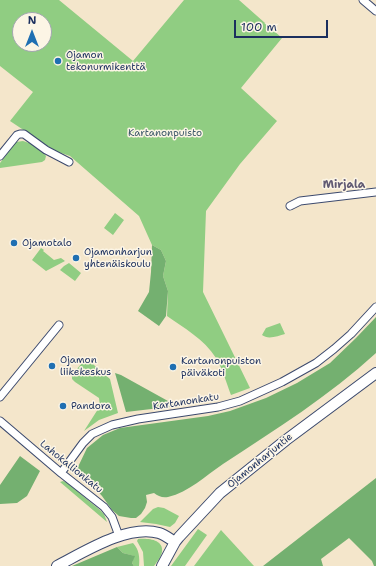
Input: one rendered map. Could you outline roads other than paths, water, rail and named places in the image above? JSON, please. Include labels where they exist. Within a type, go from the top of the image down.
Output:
[{"type":"main road","name":"Ojamonharjuntie","points":[[162,566],[176,542],[220,493],[286,440],[376,373]]},
{"type":"main road","points":[[57,566],[105,542],[132,532],[144,531],[159,533],[176,542]]},
{"type":"street","points":[[363,0],[376,11]]},
{"type":"street","points":[[0,156],[17,135],[24,134],[46,150],[69,162]]},
{"type":"street","points":[[290,206],[300,201],[376,192]]},
{"type":"street","name":"Kartanonkatu","points":[[61,473],[83,443],[92,434],[107,427],[123,422],[218,407],[240,401],[282,382],[316,363],[334,349],[351,334],[376,307]]},
{"type":"street","points":[[0,397],[59,325]]},
{"type":"street","name":"Lahokallionkatu","points":[[0,421],[61,473],[104,506],[112,517],[119,536]]},
{"type":"place","name":"Ojamon tekonurmikenttä","points":[[58,61]]},
{"type":"place","name":"Ojamotalo","points":[[14,243]]},
{"type":"place","name":"Ojamonharjun yhtenäiskoulu","points":[[76,258]]},
{"type":"place","name":"Ojamon liikekeskus","points":[[52,366]]},
{"type":"place","name":"Kartanonpuiston päiväkoti","points":[[173,367]]},
{"type":"place","name":"Pandora","points":[[63,406]]},
{"type":"district","name":"Mirjala","points":[[344,185]]},
{"type":"park label","name":"Kartanonpuisto","points":[[165,133]]}]
